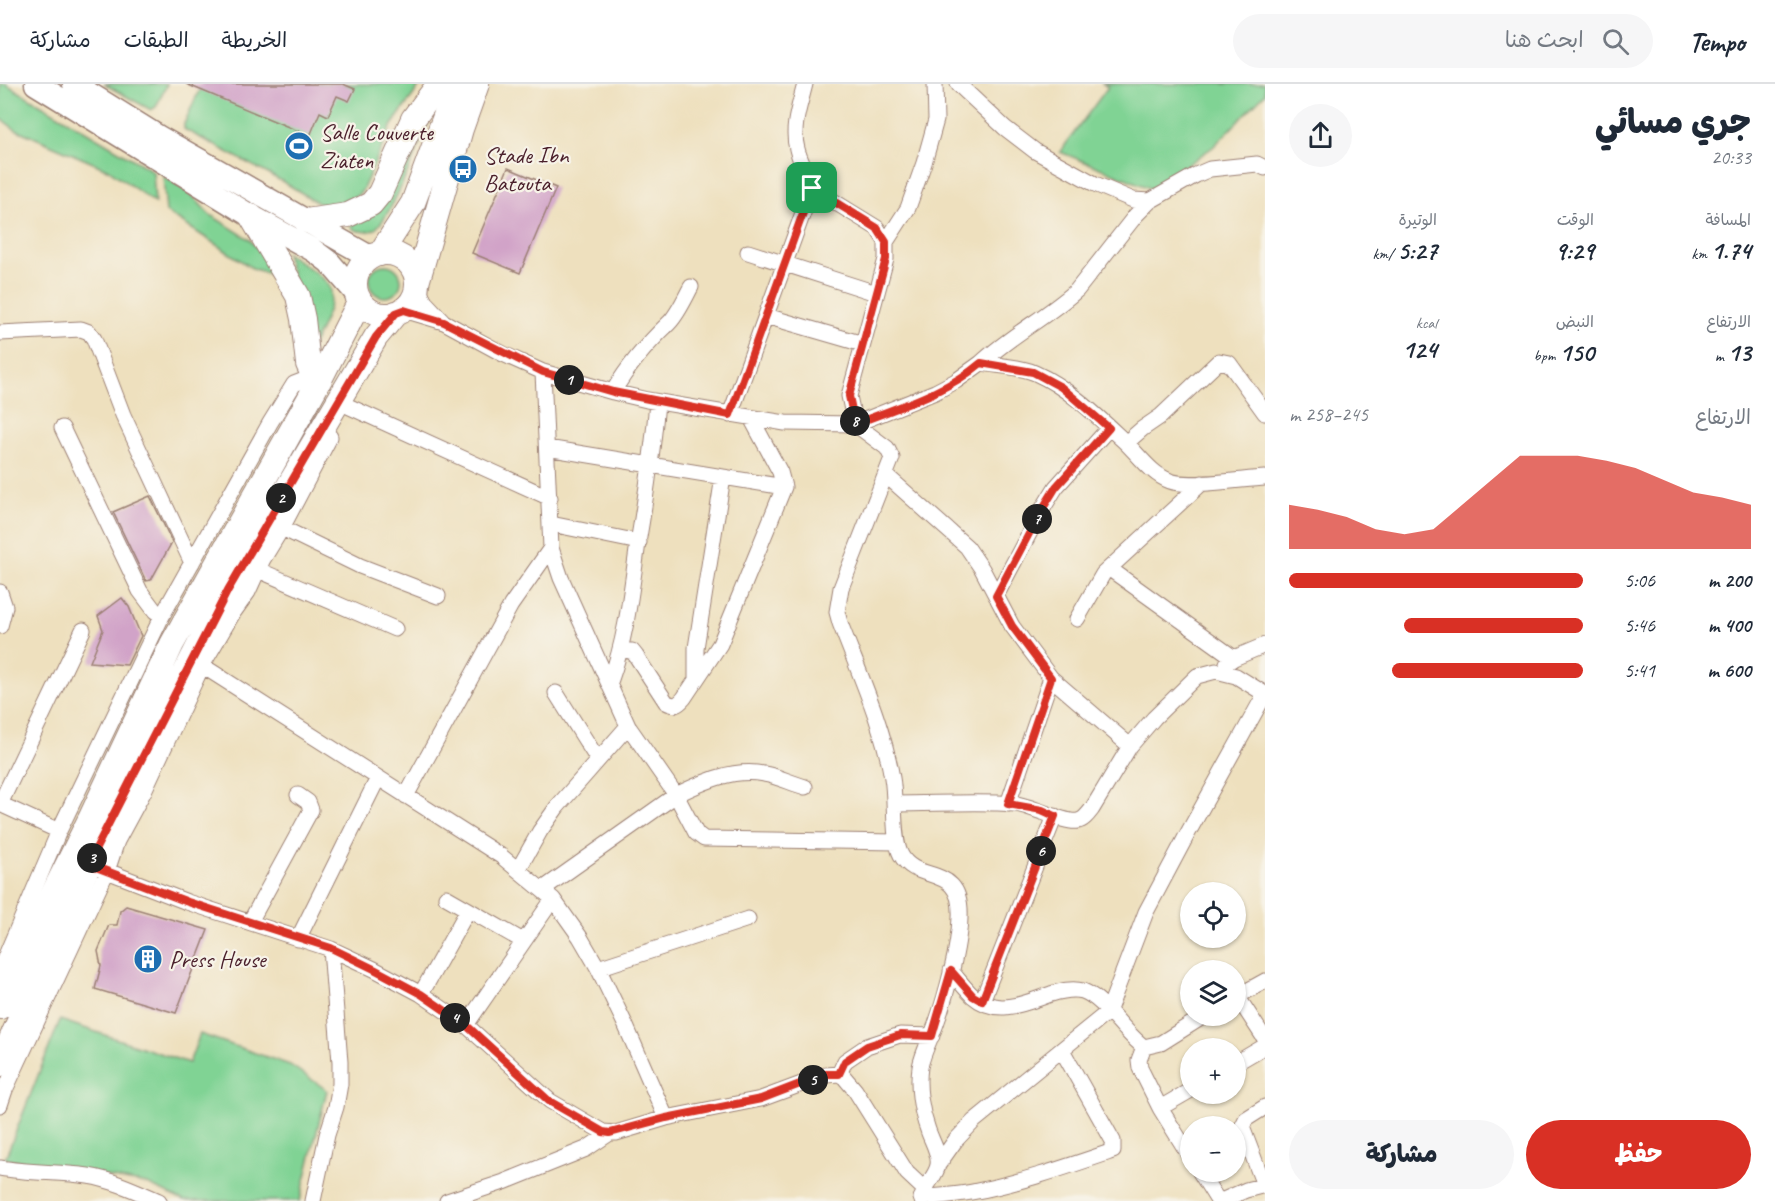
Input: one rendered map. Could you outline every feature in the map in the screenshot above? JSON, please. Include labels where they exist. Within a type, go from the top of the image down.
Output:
[{"type":"main road","points":[[306,221],[348,215],[371,204],[380,193],[413,119],[439,84]]},
{"type":"main road","points":[[400,311],[386,315],[376,314],[367,309],[358,297],[355,282],[357,273],[362,264],[375,256],[413,203],[457,84]]},
{"type":"main road","points":[[0,1064],[197,662],[343,404],[376,337],[410,303],[461,129],[477,84]]},
{"type":"main road","points":[[251,216],[298,296],[312,373],[310,382]]},
{"type":"main road","points":[[375,256],[391,254],[401,257],[415,273],[417,285]]},
{"type":"main road","points":[[3,1001],[172,644],[310,382],[358,297]]},
{"type":"street","points":[[36,84],[251,216],[313,250],[328,262],[358,297]]},
{"type":"street","points":[[74,84],[159,137],[306,221],[375,256]]},
{"type":"street","points":[[730,415],[812,188],[797,149],[794,131],[805,84]]},
{"type":"street","points":[[886,242],[908,208],[924,163],[936,120],[935,84]]},
{"type":"street","points":[[958,84],[1005,128],[1035,151],[1095,184],[1133,200],[1150,201]]},
{"type":"street","points":[[400,311],[444,322],[543,372],[613,392],[657,402],[785,423],[855,424],[956,381],[981,363],[1000,345],[1067,299],[1077,290],[1150,201],[1209,169],[1257,165],[1265,168]]},
{"type":"street","points":[[812,188],[877,228],[886,242],[886,259],[849,396],[855,424],[887,448],[892,458],[887,476],[841,588],[837,612],[886,752],[896,804],[899,853],[908,864],[948,881],[957,893],[961,917],[951,971],[932,1036],[920,1067],[921,1108],[936,1150],[938,1165]]},
{"type":"street","points":[[748,252],[876,293]]},
{"type":"street","points":[[417,285],[425,302],[444,322]]},
{"type":"street","points":[[613,392],[624,372],[659,330],[670,322],[691,287]]},
{"type":"street","points":[[766,316],[863,344]]},
{"type":"street","points":[[0,333],[81,329],[89,332],[94,339],[123,415],[192,562]]},
{"type":"street","points":[[1126,443],[1161,416],[1219,361],[1229,363],[1265,413]]},
{"type":"street","points":[[981,363],[1033,372],[1061,387],[1126,443],[1162,478],[1172,482],[1202,483],[1265,478]]},
{"type":"street","points":[[543,372],[551,548],[561,578],[628,726],[676,795],[696,833],[704,839],[897,842]]},
{"type":"street","points":[[3,1001],[0,982],[1,967],[59,831],[162,616],[270,423],[310,382]]},
{"type":"street","points":[[610,682],[621,650],[628,618],[651,464],[657,402]]},
{"type":"street","points":[[343,404],[550,498]]},
{"type":"street","points":[[621,650],[632,651],[666,702],[672,706],[678,705],[720,645],[784,487],[780,472],[751,418]]},
{"type":"street","points":[[62,428],[140,591],[155,611],[162,616]]},
{"type":"street","points":[[996,596],[1056,487],[1109,428]]},
{"type":"street","points":[[547,448],[784,487]]},
{"type":"street","points":[[887,476],[967,547],[982,569],[1012,626],[1051,678],[1130,746]]},
{"type":"street","points":[[696,680],[696,648],[723,477]]},
{"type":"street","points":[[1077,620],[1103,574],[1202,483]]},
{"type":"street","points":[[275,524],[360,566],[438,596]]},
{"type":"street","points":[[551,524],[639,542]]},
{"type":"street","points":[[406,796],[511,605],[551,548]]},
{"type":"street","points":[[250,566],[395,629]]},
{"type":"street","points":[[1110,569],[1234,658]]},
{"type":"street","points":[[0,592],[5,607],[0,626]]},
{"type":"street","points":[[59,831],[0,804],[83,630]]},
{"type":"street","points":[[896,804],[1008,804],[1042,810],[1065,820],[1078,821],[1086,816],[1130,746],[1154,718],[1197,676],[1216,671],[1234,658],[1265,645]]},
{"type":"street","points":[[197,662],[501,856],[548,894],[580,936],[598,968],[666,1118]]},
{"type":"street","points":[[922,1196],[938,1165],[955,1141],[974,1121],[1108,1012],[1146,912],[1265,694],[1236,676],[1216,671]]},
{"type":"street","points":[[1008,804],[1051,678]]},
{"type":"street","points":[[556,693],[598,760]]},
{"type":"street","points":[[518,870],[540,831],[557,807],[628,726]]},
{"type":"street","points":[[466,1025],[524,941],[548,894],[676,795],[701,783],[728,775],[762,773],[805,787]]},
{"type":"street","points":[[298,939],[378,778]]},
{"type":"street","points":[[250,921],[311,810],[308,802],[298,795]]},
{"type":"street","points":[[982,1001],[1055,816]]},
{"type":"street","points":[[0,1105],[98,868],[188,902],[331,948],[421,994],[466,1025],[549,1101],[603,1132],[610,1133]]},
{"type":"street","points":[[446,897],[524,941]]},
{"type":"street","points":[[421,994],[468,910]]},
{"type":"street","points":[[598,968],[748,919]]},
{"type":"street","points":[[313,1201],[340,1084],[331,948]]},
{"type":"street","points":[[951,971],[973,996],[988,1005],[1015,1007],[1059,991],[1080,990],[1095,998],[1144,1047]]},
{"type":"street","points":[[1246,991],[1265,981]]},
{"type":"street","points":[[1246,1011],[1265,1039]]},
{"type":"street","points":[[1144,1047],[1161,1043],[1188,1026]]},
{"type":"street","points":[[839,1074],[845,1061],[867,1046],[900,1035],[932,1036]]},
{"type":"street","points":[[1246,1057],[1265,1046]]},
{"type":"street","points":[[1144,1047],[1139,1060],[1140,1068],[1160,1108],[1180,1140]]},
{"type":"street","points":[[922,1196],[970,1193],[1047,1173],[1113,1151],[1113,1141],[1062,1050]]},
{"type":"street","points":[[447,1201],[504,1182],[586,1149],[610,1133],[666,1118],[761,1099],[826,1074],[839,1074],[855,1090],[922,1196]]},
{"type":"street","points":[[1160,1108],[1180,1096]]},
{"type":"street","points":[[1246,1120],[1265,1107]]},
{"type":"street","points":[[1207,1182],[1220,1201],[1265,1185],[1246,1148]]},
{"type":"street","points":[[0,1168],[24,1172],[89,1176],[130,1188],[159,1201]]},
{"type":"green space","points":[[0,84],[6,84],[153,171],[155,203],[109,170],[15,129],[0,118]]},
{"type":"green space","points":[[104,84],[167,84],[156,107],[151,110]]},
{"type":"green space","name":"Salle Couverte Ziaten","points":[[202,84],[421,84],[392,125],[362,191],[353,199],[335,206],[323,206],[184,129],[184,124]]},
{"type":"green space","points":[[1103,84],[1265,84],[1265,94],[1213,147],[1152,189],[1060,152],[1108,87]]},
{"type":"green space","points":[[423,112],[431,113],[431,116],[390,209],[375,229],[364,232],[353,229],[351,226]]},
{"type":"green space","points":[[163,176],[190,193],[209,214],[249,239],[266,258],[278,277],[252,268],[166,212]]},
{"type":"green space","points":[[286,253],[321,277],[329,285],[331,291],[329,308],[311,348]]},
{"type":"green space","points":[[385,265],[396,270],[401,281],[396,292],[385,297],[374,292],[369,281],[374,270]]},
{"type":"green space","points":[[60,1020],[189,1063],[200,1034],[290,1065],[327,1090],[300,1201],[184,1201],[147,1184],[5,1159]]},
{"type":"building","points":[[186,84],[343,84],[355,89],[349,101],[337,96],[328,116],[320,112],[310,136]]},
{"type":"building","points":[[508,168],[556,188],[520,273],[472,253]]},
{"type":"building","points":[[150,496],[172,542],[151,580],[146,581],[113,512]]},
{"type":"building","points":[[122,598],[129,607],[141,636],[127,665],[90,662],[103,630],[98,616]]},
{"type":"building","name":"Press House","points":[[126,906],[208,930],[176,1013],[95,989],[101,966],[98,951],[109,925],[117,925],[120,911]]},
{"type":"place","name":"Salle Couverte Ziaten","points":[[299,146]]},
{"type":"place","name":"Stade Ibn Batouta","points":[[463,169]]},
{"type":"place","name":"Press House","points":[[148,959]]},
{"type":"route","points":[[812,188],[877,228],[886,242],[886,259],[849,396],[855,424],[934,392],[974,370],[981,363],[1033,372],[1061,387],[1109,428],[1056,487],[996,596],[1030,653],[1051,678],[1008,804],[1042,810],[1055,816],[982,1001],[973,996],[951,971],[932,1036],[900,1035],[867,1046],[845,1061],[839,1074],[826,1074],[761,1099],[731,1103],[666,1118],[616,1133],[603,1132],[549,1101],[466,1025],[421,994],[374,969],[331,948],[188,902],[88,864],[228,590],[376,337],[396,313],[404,310],[444,322],[503,354],[543,372],[647,400],[730,415],[812,188]]}]
